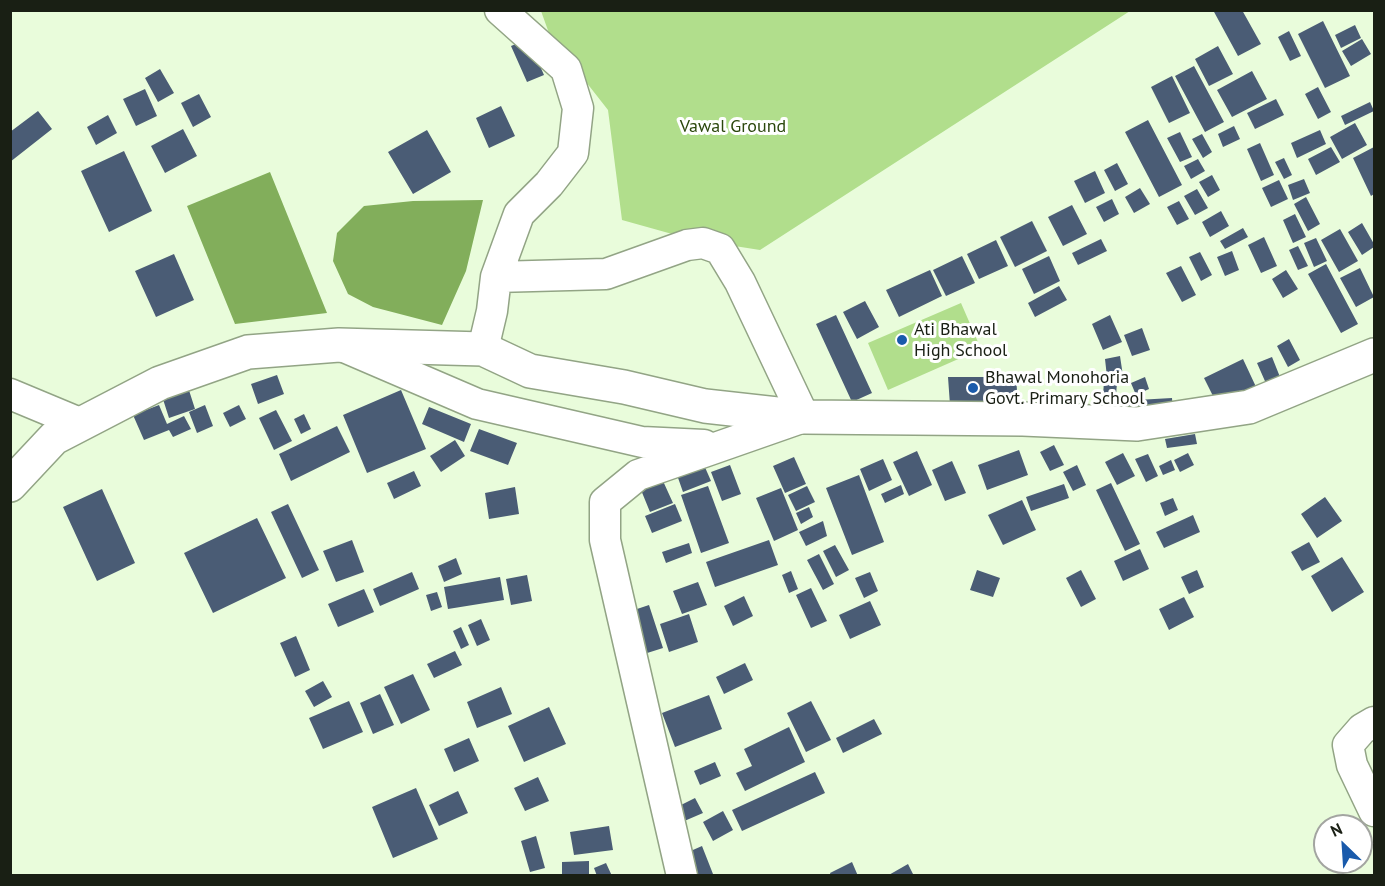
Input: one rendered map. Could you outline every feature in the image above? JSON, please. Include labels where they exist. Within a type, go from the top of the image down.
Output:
[{"type":"main road","points":[[10,484],[54,438],[160,383],[248,352],[339,345],[483,349],[530,371],[624,387],[705,406],[804,417],[1023,419],[1137,424],[1249,407],[1374,354]]},
{"type":"street","points":[[483,349],[492,311],[496,277],[519,214],[549,184],[573,153],[578,108],[566,69],[500,10]]},
{"type":"street","points":[[496,277],[606,274],[687,245],[703,243],[720,249],[740,282],[804,417],[638,475],[605,502],[605,540],[682,876]]},
{"type":"street","points":[[339,345],[477,404],[642,442],[718,446]]},
{"type":"street","points":[[10,394],[82,424]]},
{"type":"street","points":[[1374,722],[1362,729],[1348,745],[1352,765],[1374,811]]},
{"type":"green space","name":"Vawal Ground","points":[[541,11],[1130,11],[760,250],[690,239],[622,220],[608,110],[550,36]]},
{"type":"green space","points":[[961,303],[981,349],[888,390],[868,343]]},
{"type":"shaded area","points":[[270,172],[327,313],[235,324],[187,206]]},
{"type":"shaded area","points":[[483,200],[466,271],[442,325],[373,307],[348,294],[333,261],[337,233],[364,206],[413,201]]},
{"type":"building","points":[[1213,10],[1242,10],[1261,44],[1238,56]]},
{"type":"building","points":[[1323,21],[1350,76],[1325,88],[1298,34]]},
{"type":"building","points":[[1355,25],[1361,38],[1341,48],[1335,35]]},
{"type":"building","points":[[1289,31],[1301,56],[1290,61],[1278,37]]},
{"type":"building","points":[[528,39],[544,75],[527,82],[511,46]]},
{"type":"building","points":[[1362,39],[1371,54],[1351,66],[1342,51]]},
{"type":"building","points":[[1218,46],[1233,74],[1209,86],[1195,59]]},
{"type":"building","points":[[1194,66],[1224,122],[1205,132],[1175,76]]},
{"type":"building","points":[[160,69],[174,93],[158,102],[145,78]]},
{"type":"building","points":[[1252,71],[1267,99],[1232,117],[1217,90]]},
{"type":"building","points":[[1172,76],[1190,113],[1169,123],[1151,87]]},
{"type":"building","points":[[1318,87],[1331,112],[1318,119],[1305,94]]},
{"type":"building","points":[[145,89],[157,116],[136,126],[123,99]]},
{"type":"building","points":[[199,94],[211,117],[193,127],[181,103]]},
{"type":"building","points":[[1276,99],[1284,115],[1255,129],[1247,113]]},
{"type":"building","points":[[1370,102],[1374,111],[1345,125],[1341,116]]},
{"type":"building","points":[[501,106],[515,136],[489,148],[476,118]]},
{"type":"building","points":[[38,111],[52,129],[10,162],[10,132]]},
{"type":"building","points":[[108,115],[117,133],[96,145],[87,127]]},
{"type":"building","points":[[1148,120],[1182,185],[1159,197],[1125,132]]},
{"type":"building","points":[[1355,123],[1367,145],[1342,159],[1330,137]]},
{"type":"building","points":[[1234,126],[1240,139],[1223,147],[1218,134]]},
{"type":"building","points":[[183,129],[197,156],[165,173],[151,146]]},
{"type":"building","points":[[427,130],[451,172],[413,194],[388,152]]},
{"type":"building","points":[[1320,130],[1326,144],[1297,158],[1291,143]]},
{"type":"building","points":[[1180,132],[1192,157],[1180,162],[1167,138]]},
{"type":"building","points":[[1202,134],[1212,152],[1203,158],[1192,139]]},
{"type":"building","points":[[1260,143],[1274,175],[1261,181],[1247,149]]},
{"type":"building","points":[[1331,147],[1340,162],[1316,175],[1308,159]]},
{"type":"building","points":[[1374,147],[1374,194],[1371,196],[1353,158]]},
{"type":"building","points":[[124,151],[152,211],[109,232],[81,171]]},
{"type":"building","points":[[1284,158],[1292,175],[1284,179],[1275,162]]},
{"type":"building","points":[[1198,159],[1205,171],[1191,179],[1184,166]]},
{"type":"building","points":[[1117,163],[1128,184],[1115,191],[1104,170]]},
{"type":"building","points":[[1095,171],[1105,193],[1085,203],[1074,181]]},
{"type":"building","points":[[1212,175],[1220,190],[1208,197],[1199,182]]},
{"type":"building","points":[[1304,179],[1310,193],[1293,200],[1288,185]]},
{"type":"building","points":[[1279,180],[1288,199],[1271,207],[1262,188]]},
{"type":"building","points":[[1140,188],[1150,204],[1134,213],[1125,197]]},
{"type":"building","points":[[1197,189],[1208,208],[1195,215],[1184,196]]},
{"type":"building","points":[[1306,197],[1320,224],[1308,231],[1294,204]]},
{"type":"building","points":[[1112,199],[1119,214],[1104,222],[1096,207]]},
{"type":"building","points":[[1179,201],[1189,219],[1177,225],[1167,207]]},
{"type":"building","points":[[1072,205],[1087,234],[1063,246],[1048,217]]},
{"type":"building","points":[[1221,211],[1229,226],[1210,237],[1202,222]]},
{"type":"building","points":[[1295,214],[1306,237],[1293,243],[1283,220]]},
{"type":"building","points":[[1032,221],[1047,251],[1015,267],[1000,237]]},
{"type":"building","points":[[1362,223],[1374,247],[1362,255],[1348,232]]},
{"type":"building","points":[[1243,228],[1248,237],[1225,249],[1220,241]]},
{"type":"building","points":[[1340,229],[1358,261],[1339,272],[1321,240]]},
{"type":"building","points":[[1264,237],[1277,266],[1261,273],[1248,245]]},
{"type":"building","points":[[1316,238],[1327,261],[1314,267],[1304,243]]},
{"type":"building","points":[[1101,239],[1107,251],[1078,265],[1072,253]]},
{"type":"building","points":[[996,240],[1008,266],[979,279],[967,254]]},
{"type":"building","points":[[1298,246],[1308,266],[1298,270],[1289,250]]},
{"type":"building","points":[[1232,251],[1239,270],[1225,276],[1217,257]]},
{"type":"building","points":[[1200,252],[1212,275],[1201,281],[1189,257]]},
{"type":"building","points":[[174,254],[194,300],[156,317],[135,271]]},
{"type":"building","points":[[962,256],[975,283],[946,296],[933,270]]},
{"type":"building","points":[[1049,256],[1060,281],[1034,294],[1022,269]]},
{"type":"building","points":[[1326,264],[1358,324],[1341,333],[1308,274]]},
{"type":"building","points":[[1181,266],[1196,295],[1182,302],[1166,273]]},
{"type":"building","points":[[1360,268],[1374,297],[1356,307],[1340,278]]},
{"type":"building","points":[[930,270],[942,296],[899,317],[886,290]]},
{"type":"building","points":[[1286,270],[1298,289],[1283,298],[1272,279]]},
{"type":"building","points":[[1059,286],[1067,300],[1035,317],[1028,303]]},
{"type":"building","points":[[865,301],[879,327],[857,339],[843,312]]},
{"type":"building","points":[[836,315],[872,393],[852,402],[816,324]]},
{"type":"building","points":[[1110,315],[1122,342],[1103,350],[1092,324]]},
{"type":"building","points":[[1142,328],[1150,350],[1132,356],[1124,335]]},
{"type":"building","points":[[1289,339],[1300,360],[1288,367],[1277,346]]},
{"type":"building","points":[[1120,356],[1123,376],[1107,377],[1105,359]]},
{"type":"building","points":[[1272,357],[1282,382],[1268,388],[1257,363]]},
{"type":"building","points":[[1243,359],[1257,389],[1219,408],[1204,378]]},
{"type":"building","points":[[277,375],[284,394],[258,404],[251,384]]},
{"type":"building","points":[[948,377],[1016,377],[1018,404],[950,405]]},
{"type":"building","points":[[1145,377],[1149,389],[1136,395],[1131,383]]},
{"type":"building","points":[[1104,382],[1117,383],[1116,395],[1103,395]]},
{"type":"building","points":[[187,384],[195,409],[169,418],[161,393]]},
{"type":"building","points":[[401,390],[426,449],[367,473],[343,415]]},
{"type":"building","points":[[1172,398],[1173,414],[1120,417],[1119,401]]},
{"type":"building","points":[[159,405],[167,424],[184,416],[191,429],[173,437],[169,430],[144,440],[133,415]]},
{"type":"building","points":[[205,405],[213,426],[197,433],[189,412]]},
{"type":"building","points":[[239,405],[246,419],[230,427],[223,413]]},
{"type":"building","points":[[429,407],[471,424],[464,442],[422,424]]},
{"type":"building","points":[[276,410],[292,441],[274,450],[259,418]]},
{"type":"building","points":[[304,414],[311,429],[301,434],[294,419]]},
{"type":"building","points":[[337,426],[350,452],[291,481],[279,454]]},
{"type":"building","points":[[479,429],[517,443],[508,465],[470,451]]},
{"type":"building","points":[[1195,434],[1197,444],[1167,448],[1165,439]]},
{"type":"building","points":[[455,440],[465,456],[441,472],[430,456]]},
{"type":"building","points":[[1054,445],[1064,465],[1050,471],[1040,452]]},
{"type":"building","points":[[1019,450],[1028,475],[987,490],[978,465]]},
{"type":"building","points":[[917,451],[932,485],[909,496],[893,462]]},
{"type":"building","points":[[1123,453],[1135,476],[1117,485],[1105,462]]},
{"type":"building","points":[[1188,453],[1194,465],[1180,472],[1174,460]]},
{"type":"building","points":[[1148,454],[1158,476],[1146,482],[1135,459]]},
{"type":"building","points":[[794,457],[806,484],[785,493],[773,466]]},
{"type":"building","points":[[883,459],[892,480],[869,491],[860,469]]},
{"type":"building","points":[[1171,460],[1175,470],[1163,475],[1159,466]]},
{"type":"building","points":[[952,461],[966,493],[945,501],[932,470]]},
{"type":"building","points":[[704,465],[711,481],[683,492],[677,475]]},
{"type":"building","points":[[730,465],[741,494],[722,501],[711,472]]},
{"type":"building","points":[[1077,465],[1086,485],[1073,491],[1063,472]]},
{"type":"building","points":[[414,471],[421,486],[394,499],[387,483]]},
{"type":"building","points":[[859,475],[884,542],[852,555],[826,488]]},
{"type":"building","points":[[663,481],[673,503],[650,512],[641,490]]},
{"type":"building","points":[[1111,483],[1140,544],[1125,551],[1096,490]]},
{"type":"building","points":[[1064,484],[1069,498],[1031,511],[1026,497]]},
{"type":"building","points":[[901,485],[904,494],[885,503],[881,494]]},
{"type":"building","points":[[708,486],[729,543],[701,553],[681,495]]},
{"type":"building","points":[[807,486],[815,502],[796,511],[788,495]]},
{"type":"building","points":[[515,487],[519,514],[489,519],[485,493]]},
{"type":"building","points":[[781,488],[798,530],[774,541],[756,498]]},
{"type":"building","points":[[102,489],[135,563],[97,581],[63,507]]},
{"type":"building","points":[[1325,497],[1342,521],[1317,538],[1301,514]]},
{"type":"building","points":[[1173,498],[1178,510],[1165,516],[1160,503]]},
{"type":"building","points":[[1022,500],[1036,530],[1003,545],[988,515]]},
{"type":"building","points":[[288,504],[319,570],[302,578],[271,512]]},
{"type":"building","points":[[675,504],[682,521],[652,533],[645,516]]},
{"type":"building","points":[[809,507],[813,517],[801,524],[796,513]]},
{"type":"building","points":[[1193,515],[1200,532],[1164,548],[1156,532]]},
{"type":"building","points":[[257,518],[286,578],[213,613],[184,553]]},
{"type":"building","points":[[823,521],[827,536],[806,546],[799,532]]},
{"type":"building","points":[[352,540],[364,572],[336,582],[323,551]]},
{"type":"building","points":[[769,540],[778,565],[715,587],[706,562]]},
{"type":"building","points":[[1309,542],[1320,562],[1302,571],[1291,552]]},
{"type":"building","points":[[689,543],[692,553],[666,563],[662,552]]},
{"type":"building","points":[[835,545],[849,570],[836,577],[823,551]]},
{"type":"building","points":[[1140,549],[1149,569],[1123,581],[1114,561]]},
{"type":"building","points":[[819,554],[834,584],[823,590],[807,560]]},
{"type":"building","points":[[1342,557],[1364,592],[1332,612],[1311,576]]},
{"type":"building","points":[[456,558],[462,574],[444,582],[438,566]]},
{"type":"building","points":[[977,570],[1000,578],[993,597],[970,590]]},
{"type":"building","points":[[1081,570],[1096,599],[1081,607],[1066,578]]},
{"type":"building","points":[[1197,570],[1204,587],[1189,594],[1181,577]]},
{"type":"building","points":[[791,571],[798,589],[789,593],[782,575]]},
{"type":"building","points":[[412,572],[419,589],[380,606],[373,589]]},
{"type":"building","points":[[870,572],[878,591],[864,598],[855,578]]},
{"type":"building","points":[[527,575],[532,601],[511,605],[506,579]]},
{"type":"building","points":[[500,577],[504,600],[448,609],[444,587]]},
{"type":"building","points":[[698,582],[707,605],[682,614],[673,591]]},
{"type":"building","points":[[811,588],[827,621],[811,628],[796,595]]},
{"type":"building","points":[[364,589],[374,612],[338,627],[328,604]]},
{"type":"building","points":[[437,592],[442,607],[431,611],[426,595]]},
{"type":"building","points":[[744,596],[753,616],[733,626],[724,606]]},
{"type":"building","points":[[1184,597],[1194,617],[1169,630],[1159,609]]},
{"type":"building","points":[[870,601],[881,625],[850,639],[839,615]]},
{"type":"building","points":[[649,605],[663,648],[644,654],[631,611]]},
{"type":"building","points":[[689,614],[698,642],[669,652],[660,624]]},
{"type":"building","points":[[481,619],[490,640],[477,646],[468,625]]},
{"type":"building","points":[[461,627],[469,645],[461,649],[453,631]]},
{"type":"building","points":[[296,636],[310,670],[295,677],[280,643]]},
{"type":"building","points":[[455,651],[462,665],[434,678],[427,664]]},
{"type":"building","points":[[745,663],[753,680],[724,694],[716,677]]},
{"type":"building","points":[[413,674],[430,710],[401,724],[384,687]]},
{"type":"building","points":[[323,681],[332,697],[314,707],[305,691]]},
{"type":"building","points":[[501,687],[512,714],[477,728],[467,702]]},
{"type":"building","points":[[380,694],[394,725],[373,734],[360,703]]},
{"type":"building","points":[[709,695],[722,729],[675,747],[662,713]]},
{"type":"building","points":[[349,701],[363,732],[323,749],[309,718]]},
{"type":"building","points":[[811,701],[831,740],[806,752],[787,713]]},
{"type":"building","points":[[549,707],[566,744],[524,762],[508,726]]},
{"type":"building","points":[[874,719],[882,734],[843,753],[836,738]]},
{"type":"building","points":[[789,727],[805,762],[745,791],[736,773],[752,766],[744,749]]},
{"type":"building","points":[[469,738],[479,761],[454,772],[444,749]]},
{"type":"building","points":[[715,762],[721,776],[700,785],[694,771]]},
{"type":"building","points":[[815,772],[825,793],[742,831],[732,810]]},
{"type":"building","points":[[538,777],[549,801],[525,811],[514,788]]},
{"type":"building","points":[[416,788],[438,839],[393,858],[372,807]]},
{"type":"building","points":[[458,791],[468,813],[439,826],[429,805]]},
{"type":"building","points":[[695,798],[703,813],[682,822],[675,808]]},
{"type":"building","points":[[723,811],[733,830],[713,841],[703,822]]},
{"type":"building","points":[[609,826],[613,850],[574,855],[570,832]]},
{"type":"building","points":[[536,836],[545,868],[530,872],[521,841]]},
{"type":"building","points":[[702,846],[713,874],[710,876],[695,876],[686,853]]},
{"type":"building","points":[[589,861],[589,876],[562,876],[562,862]]},
{"type":"building","points":[[852,862],[858,876],[831,876],[830,873]]},
{"type":"building","points":[[606,863],[612,876],[597,876],[594,868]]},
{"type":"building","points":[[908,864],[914,876],[887,876]]},
{"type":"place","name":"Ati Bhawal High School","points":[[902,340]]},
{"type":"place","name":"Bhawal Monohoria Govt. Primary School","points":[[973,388]]}]
